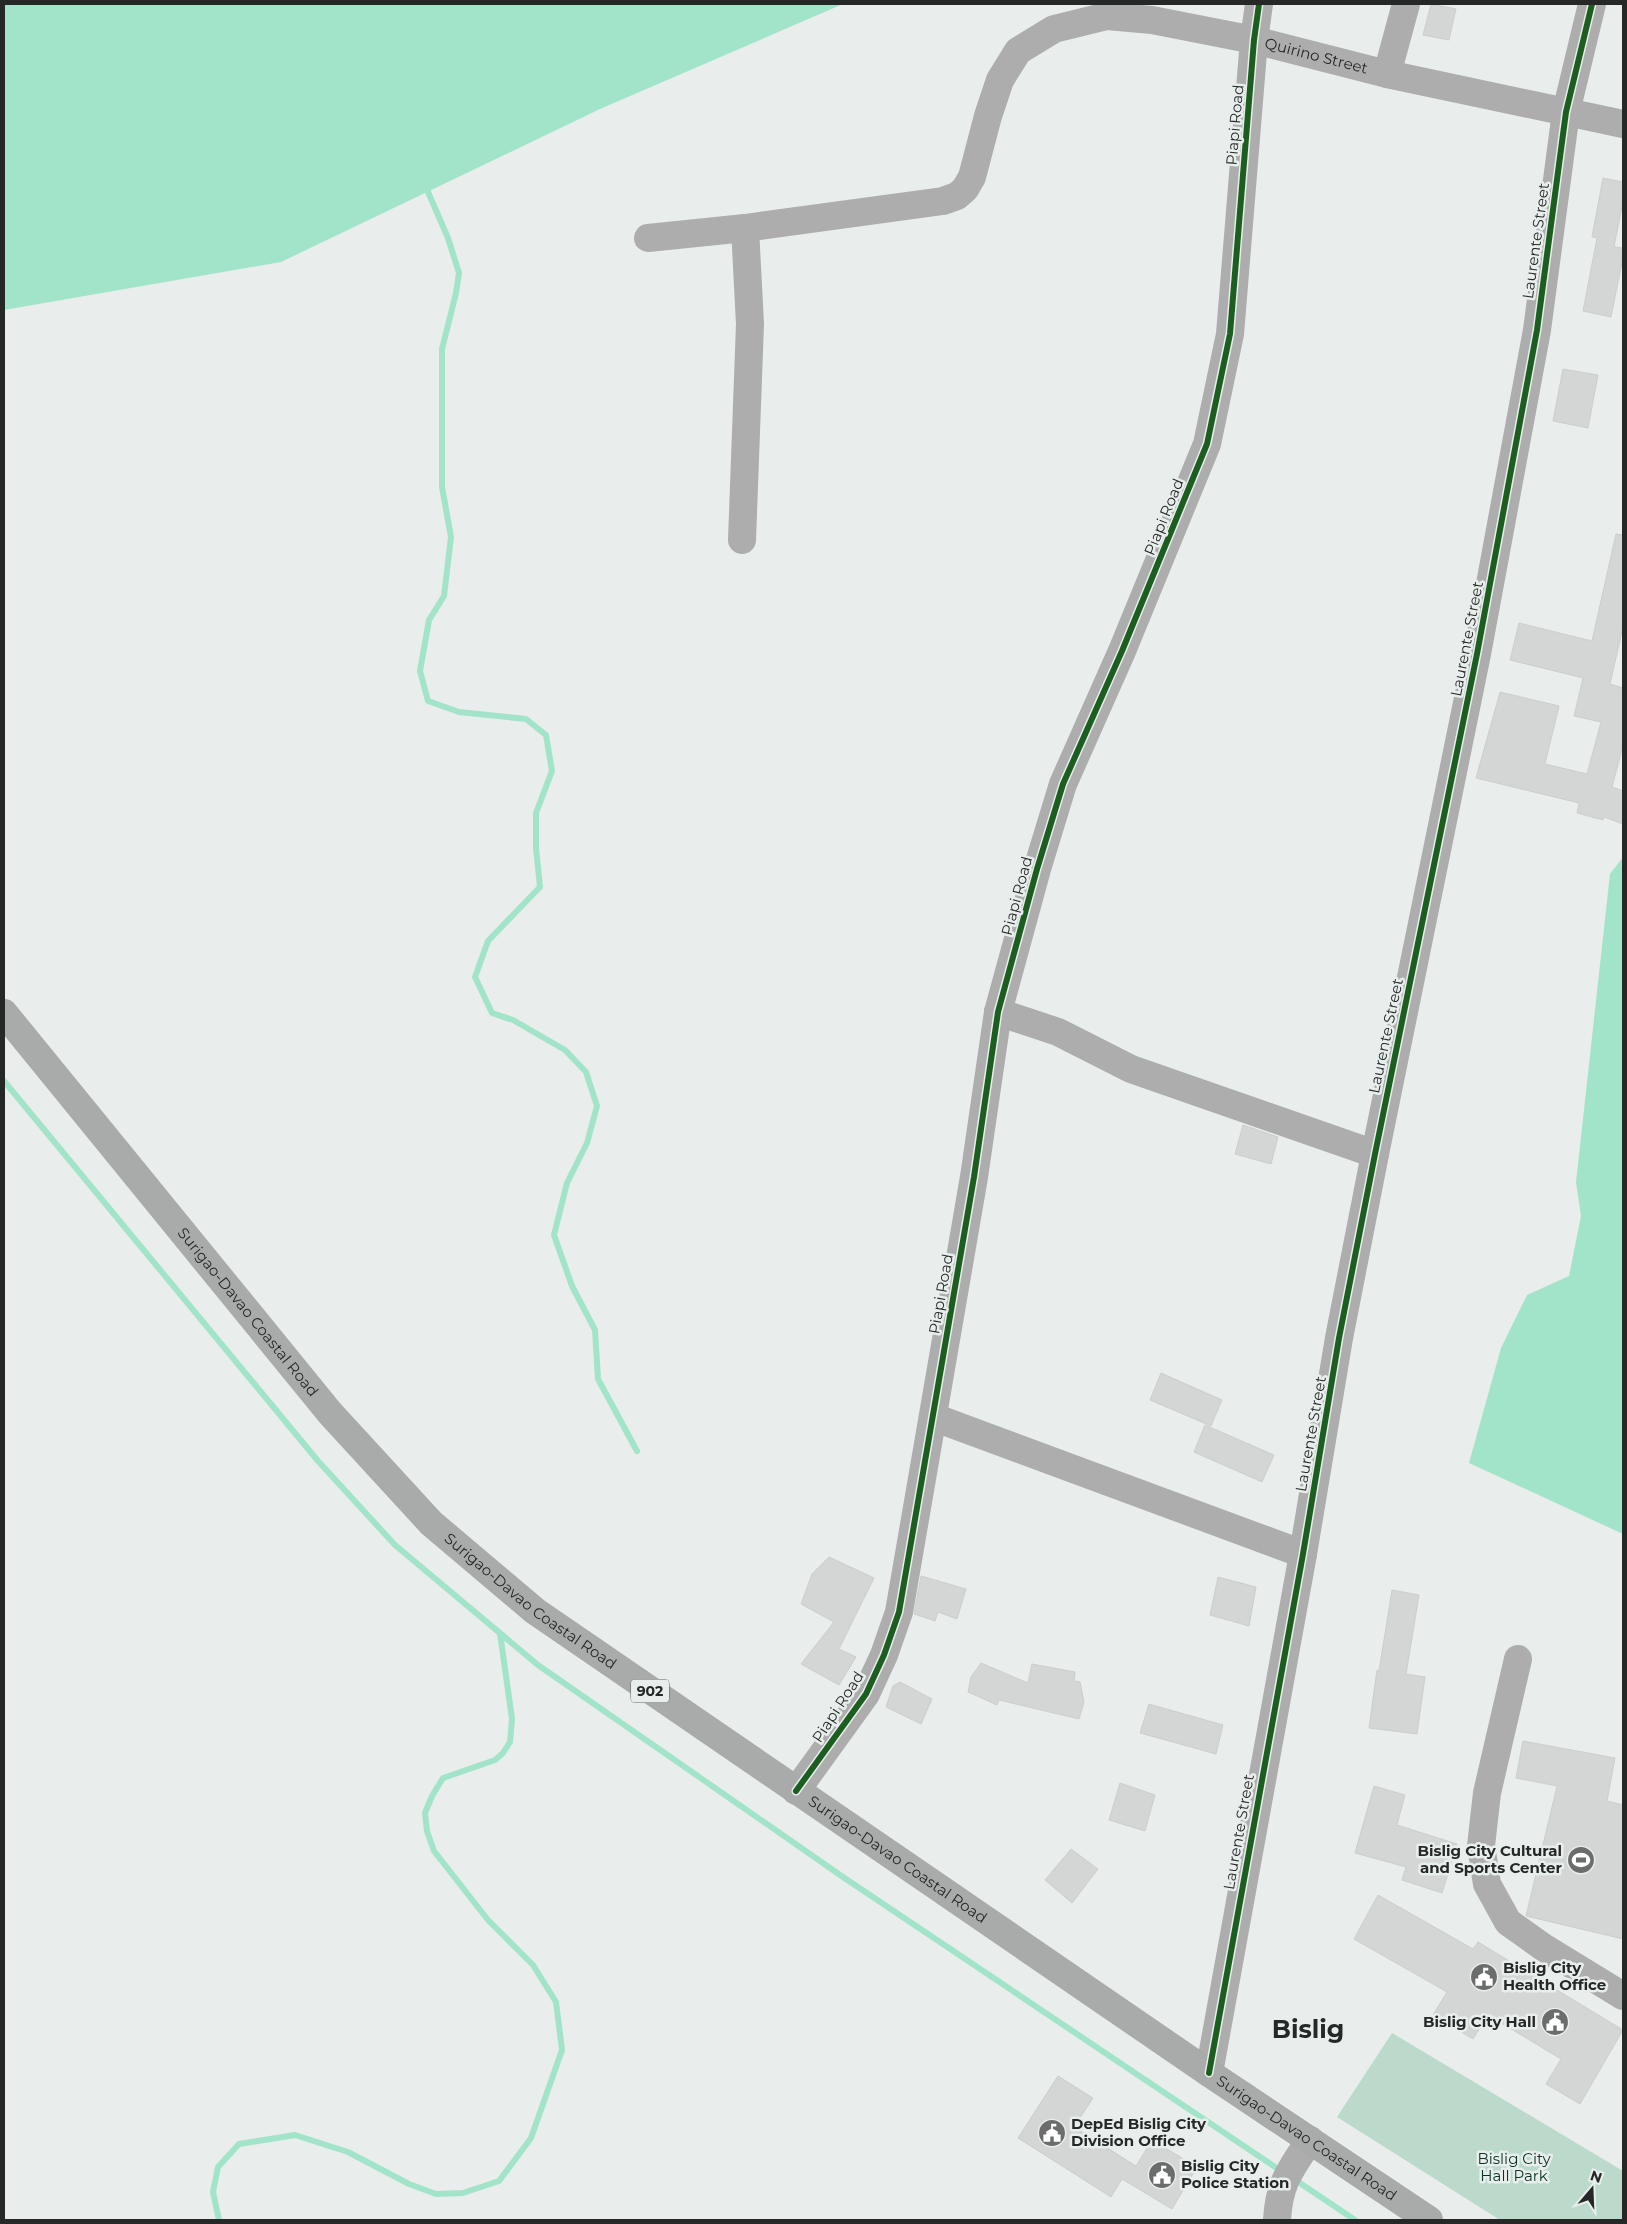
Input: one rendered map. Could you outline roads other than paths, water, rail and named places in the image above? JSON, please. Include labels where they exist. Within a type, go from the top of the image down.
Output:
[{"type":"highway","name":"Surigao-Davao Coastal Road","points":[[4,1013],[330,1413],[431,1523],[535,1611],[1209,2073],[1429,2220]]},
{"type":"street","name":"Piapi Road","points":[[796,1791],[866,1694],[884,1655],[899,1612],[974,1177],[998,1012],[1037,869],[1063,784],[1122,651],[1207,444],[1230,334],[1254,40],[1259,4]]},
{"type":"street","points":[[1387,74],[1406,4]]},
{"type":"street","name":"Laurente Street","points":[[1209,2073],[1303,1554],[1339,1338],[1477,654],[1535,340],[1566,112],[1592,4]]},
{"type":"street","name":"Quirino Street","points":[[648,238],[745,228],[943,201],[957,196],[972,177],[988,116],[1000,80],[1018,50],[1054,29],[1107,16],[1152,20],[1254,40],[1387,74],[1623,124]]},
{"type":"street","points":[[742,540],[750,324],[745,228]]},
{"type":"street","points":[[998,1012],[1058,1032],[1131,1069],[1375,1154]]},
{"type":"street","points":[[933,1417],[1303,1554]]},
{"type":"street","points":[[1518,1659],[1487,1793],[1481,1846],[1487,1884],[1508,1922],[1543,1947],[1623,1996]]},
{"type":"street","points":[[1277,2220],[1278,2200],[1282,2186],[1310,2140]]},
{"type":"waterway","points":[[425,185],[448,238],[459,273],[442,349],[442,487],[451,537],[444,596],[429,620],[420,671],[428,701],[459,712],[526,719],[546,735],[552,771],[536,813],[536,848],[540,887],[488,941],[475,977],[492,1013],[513,1020],[565,1050],[586,1072],[597,1106],[587,1143],[567,1183],[554,1235],[572,1286],[595,1330],[598,1379],[637,1451]]},
{"type":"waterway","points":[[4,1081],[318,1461],[395,1545],[538,1665],[843,1877],[1275,2167]]},
{"type":"waterway","points":[[219,2220],[213,2192],[218,2167],[239,2144],[295,2135],[348,2152],[409,2184],[436,2194],[463,2193],[499,2181],[531,2138],[562,2050],[556,2002],[533,1965],[488,1920],[434,1851],[427,1831],[425,1813],[432,1796],[443,1778],[495,1760],[503,1753],[510,1742],[512,1719],[500,1633]]},
{"type":"waterway","points":[[1297,2181],[1355,2220]]},
{"type":"place","name":"Bislig City Cultural and Sports Center","points":[[1581,1860]]},
{"type":"place","name":"Bislig City Health Office","points":[[1484,1977]]},
{"type":"place","name":"Bislig City Hall","points":[[1555,2022]]},
{"type":"place","name":"DepEd Bislig City Division Office","points":[[1052,2133]]},
{"type":"place","name":"Bislig City Police Station","points":[[1162,2175]]},
{"type":"district","name":"Bislig","points":[[1308,2029]]},
{"type":"park label","name":"Bislig City Hall Park","points":[[1514,2168]]}]
